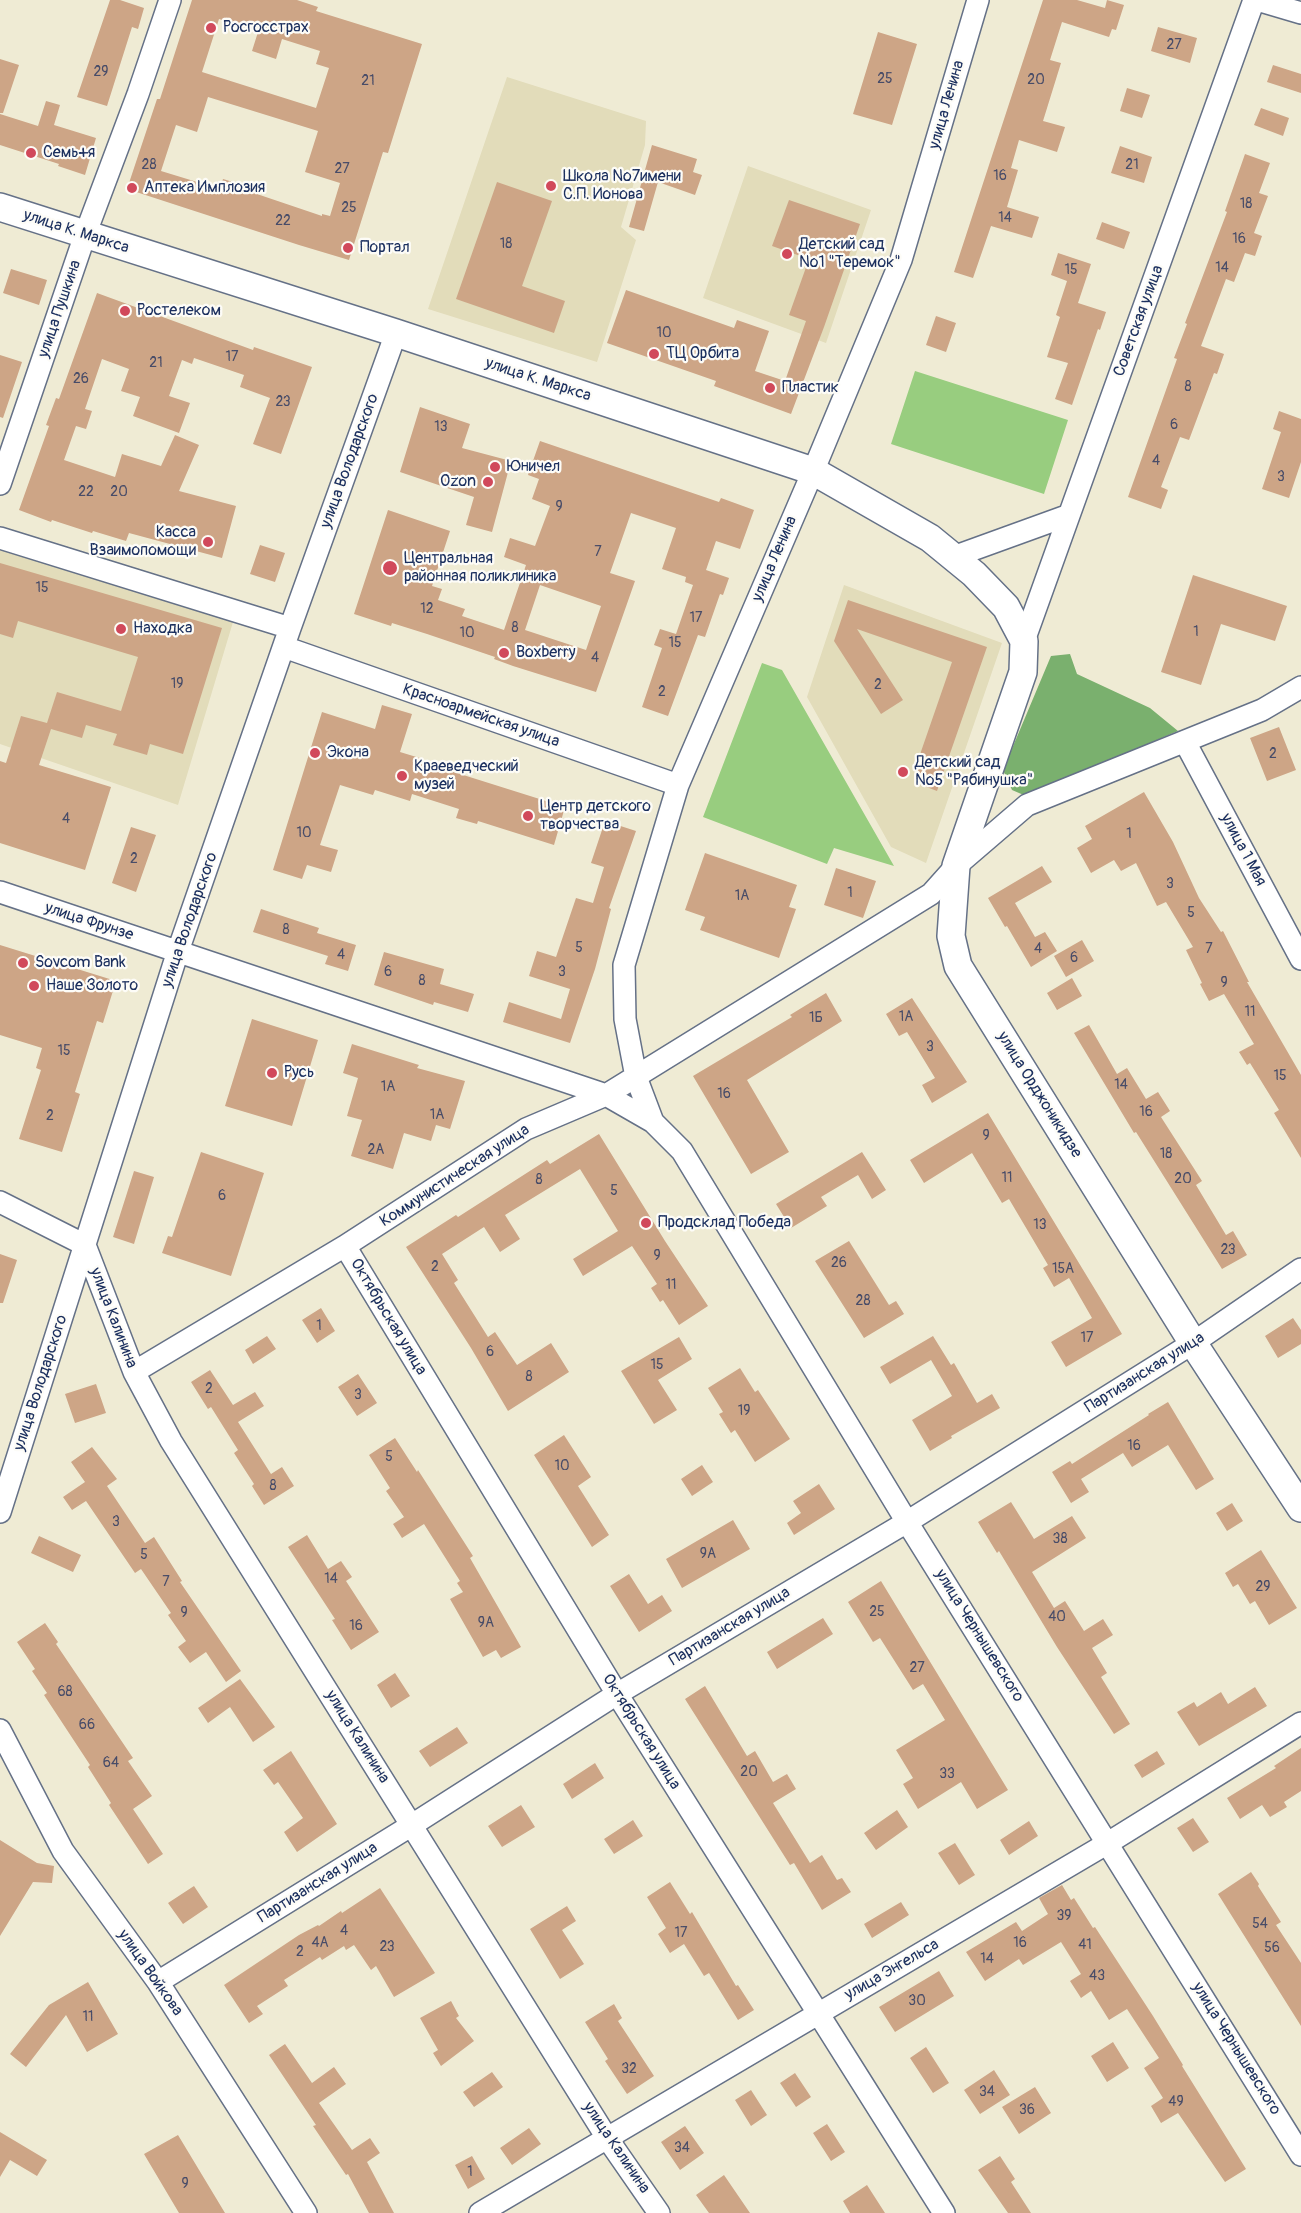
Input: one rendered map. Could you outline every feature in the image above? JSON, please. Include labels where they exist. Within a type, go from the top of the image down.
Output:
[{"type":"main road","name":"улица К. Маркса","points":[[0,207],[396,333],[813,471],[930,538],[974,574],[1006,607],[1024,641]]},
{"type":"main road","name":"улица Орджоникидзе","points":[[1024,641],[1023,672],[956,866],[951,936],[958,966],[1193,1343],[1301,1508]]},
{"type":"street","name":"улица Пушкина","points":[[0,484],[85,235],[138,94],[170,0]]},
{"type":"street","name":"улица Ленина","points":[[653,1122],[636,1077],[625,1020],[624,965],[678,785],[901,260],[978,0]]},
{"type":"street","points":[[1256,0],[1301,13]]},
{"type":"street","name":"Советская улица","points":[[1024,641],[1256,0]]},
{"type":"street","name":"улица Володарского","points":[[1,1506],[178,951],[396,333]]},
{"type":"street","points":[[953,557],[1069,515]]},
{"type":"street","name":"Красноармейская улица","points":[[0,538],[287,637],[678,785]]},
{"type":"street","name":"Коммунистическая улица","points":[[134,1372],[345,1246],[526,1129],[606,1095],[932,894],[956,866],[1027,805],[1262,710],[1301,687]]},
{"type":"street","name":"улица 1 Мая","points":[[1185,742],[1301,959]]},
{"type":"street","name":"улица Фрунзе","points":[[0,892],[606,1095],[653,1122]]},
{"type":"street","name":"улица Чернышевского","points":[[653,1122],[682,1151],[907,1522],[1301,2155]]},
{"type":"street","points":[[0,1202],[85,1245]]},
{"type":"street","name":"улица Калинина","points":[[85,1245],[134,1372],[171,1441],[607,2138],[659,2213]]},
{"type":"street","name":"Октябрьская улица","points":[[345,1246],[617,1694],[944,2213]]},
{"type":"street","name":"Партизанская улица","points":[[158,1982],[412,1825],[617,1694],[907,1522],[1193,1343],[1301,1269]]},
{"type":"street","name":"улица Энгельса","points":[[480,2213],[1108,1844],[1301,1723]]},
{"type":"street","name":"улица Войкова","points":[[0,1730],[63,1851],[158,1982],[306,2213]]},
{"type":"shaded area","name":"Школа №7имени С.П. Ионова","points":[[507,77],[646,121],[645,145],[621,227],[636,240],[597,362],[428,309]]},
{"type":"shaded area","name":"Детский сад №1 \"Теремок\"","points":[[748,166],[871,210],[826,343],[703,298]]},
{"type":"shaded area","points":[[0,550],[233,622],[178,805],[0,744]]},
{"type":"shaded area","name":"Детский сад №5 \"Рябинушка\"","points":[[844,585],[1002,643],[926,863],[891,847],[807,697]]},
{"type":"green space","points":[[915,371],[1068,420],[1044,494],[891,444]]},
{"type":"green space","points":[[1070,654],[1077,674],[1150,708],[1178,731],[1026,796],[1012,790],[1003,770],[1051,656]]},
{"type":"green space","points":[[762,663],[782,670],[894,866],[834,848],[827,864],[703,817]]},
{"type":"building","points":[[110,0],[120,0],[144,8],[138,29],[132,27],[107,106],[77,97]]},
{"type":"building","points":[[192,0],[297,0],[318,7],[316,11],[422,44],[388,153],[383,152],[349,260],[127,189],[157,99],[160,99]],"holes":[[[219,19],[258,32],[252,51],[276,59],[282,39],[320,51],[316,64],[329,68],[316,108],[202,72]],[[208,97],[318,131],[305,172],[340,183],[330,216],[322,214],[322,216],[251,192],[253,188],[223,179],[220,189],[161,171],[176,125],[197,132]]]},
{"type":"building","points":[[1043,0],[1077,0],[1105,8],[1107,0],[1124,5],[1116,30],[1112,29],[1109,37],[1062,22],[1050,60],[1061,63],[1043,121],[1065,127],[1057,152],[1019,140],[1011,168],[1018,170],[1007,207],[1039,217],[1032,238],[991,226],[973,278],[954,272]]},
{"type":"building","points":[[1158,27],[1197,38],[1190,63],[1151,51]]},
{"type":"building","points":[[878,32],[917,44],[892,125],[853,114]]},
{"type":"building","points":[[0,59],[19,65],[3,113],[0,113]]},
{"type":"building","points":[[1273,65],[1301,74],[1301,93],[1267,82]]},
{"type":"building","points":[[1127,88],[1150,95],[1142,118],[1120,111]]},
{"type":"building","points":[[46,101],[60,105],[54,125],[96,138],[85,175],[0,145],[0,114],[38,126]]},
{"type":"building","points":[[1261,108],[1289,118],[1283,136],[1254,125]]},
{"type":"building","points":[[652,145],[697,159],[693,172],[702,175],[695,195],[658,182],[644,231],[629,227]]},
{"type":"building","points":[[1120,146],[1152,157],[1144,183],[1111,173]]},
{"type":"building","points":[[1245,154],[1270,163],[1259,193],[1268,196],[1254,233],[1262,236],[1255,256],[1245,253],[1234,282],[1226,279],[1201,346],[1224,354],[1217,374],[1214,373],[1189,440],[1180,437],[1161,487],[1168,490],[1161,509],[1128,497],[1177,359],[1174,358],[1187,324],[1185,323],[1227,212],[1225,211]]},
{"type":"building","points":[[497,182],[552,201],[522,286],[565,301],[554,333],[456,299]]},
{"type":"building","points":[[789,200],[860,224],[791,414],[714,386],[716,381],[607,343],[626,290],[734,328],[737,320],[769,331],[755,371],[785,381],[806,321],[789,315],[809,259],[772,246]]},
{"type":"building","points":[[1102,222],[1130,232],[1124,249],[1096,239]]},
{"type":"building","points":[[1058,253],[1091,264],[1078,303],[1106,312],[1072,405],[1055,399],[1068,363],[1047,357],[1060,317],[1056,315],[1067,281],[1051,275]]},
{"type":"building","points":[[11,269],[47,280],[39,305],[3,293]]},
{"type":"building","points":[[97,293],[253,350],[254,347],[312,367],[281,454],[253,444],[270,398],[240,387],[244,375],[194,358],[192,364],[182,360],[169,396],[190,403],[179,433],[133,416],[140,397],[121,391],[129,369],[102,359],[85,409],[92,411],[86,429],[76,426],[64,460],[115,477],[122,454],[161,466],[175,435],[199,445],[179,491],[236,506],[222,558],[129,533],[126,541],[93,531],[92,533],[52,520],[51,522],[19,510],[49,426],[46,425],[56,398],[59,399]]},
{"type":"building","points":[[936,316],[956,323],[946,352],[926,345]]},
{"type":"building","points":[[0,355],[22,362],[3,418],[0,417]]},
{"type":"building","points":[[420,407],[470,424],[462,448],[511,461],[492,532],[466,525],[474,497],[400,472]]},
{"type":"building","points":[[1279,411],[1301,419],[1301,462],[1289,498],[1262,489],[1281,432],[1273,429]]},
{"type":"building","points":[[540,441],[719,502],[721,498],[754,510],[740,549],[716,541],[706,570],[729,578],[723,595],[720,594],[705,637],[698,635],[668,716],[642,707],[662,648],[654,645],[660,629],[676,634],[693,585],[685,582],[686,577],[662,569],[676,528],[631,513],[610,573],[635,581],[596,692],[513,666],[494,659],[495,657],[427,634],[354,614],[388,510],[450,531],[432,586],[442,589],[438,600],[465,609],[462,616],[504,630],[526,565],[504,557],[510,538],[535,546],[550,506],[532,499],[539,479],[528,475]],"holes":[[[540,585],[601,606],[586,650],[525,630]]]},
{"type":"building","points":[[260,545],[285,553],[275,582],[250,574]]},
{"type":"building","points":[[0,563],[222,628],[183,754],[150,744],[147,755],[113,745],[117,734],[86,725],[82,738],[51,729],[39,765],[111,787],[85,870],[0,843],[0,761],[6,763],[21,716],[47,723],[57,692],[121,711],[138,657],[18,621],[13,638],[0,634]]},
{"type":"building","points":[[1193,575],[1287,606],[1275,641],[1221,624],[1201,685],[1161,672]]},
{"type":"building","points":[[848,600],[987,647],[937,791],[924,786],[916,766],[952,662],[857,629],[903,700],[881,714],[834,641]]},
{"type":"building","points":[[382,705],[412,714],[400,752],[423,759],[422,762],[565,807],[554,845],[478,821],[477,824],[456,818],[459,809],[412,794],[410,801],[375,790],[373,795],[340,785],[320,845],[338,850],[331,872],[307,865],[302,879],[273,870],[322,712],[375,729]]},
{"type":"building","points":[[1279,727],[1296,770],[1267,781],[1250,738]]},
{"type":"building","points":[[1144,792],[1173,842],[1199,898],[1221,932],[1223,931],[1249,982],[1247,982],[1301,1075],[1301,1158],[1274,1113],[1279,1110],[1250,1063],[1247,1065],[1239,1052],[1254,1044],[1224,994],[1209,1001],[1186,950],[1193,947],[1166,902],[1157,906],[1136,863],[1121,871],[1114,860],[1091,873],[1077,848],[1092,839],[1085,826]]},
{"type":"building","points":[[605,821],[636,831],[609,908],[611,909],[595,969],[570,1043],[503,1022],[509,1002],[561,1019],[570,989],[529,976],[537,951],[556,957],[576,898],[593,903],[604,867],[591,863]]},
{"type":"building","points":[[131,827],[156,835],[136,892],[112,883]]},
{"type":"building","points":[[705,853],[797,885],[789,907],[796,909],[779,958],[700,930],[705,917],[685,910]]},
{"type":"building","points":[[1042,866],[1052,882],[1015,903],[1035,937],[1045,932],[1057,951],[1031,967],[988,898]]},
{"type":"building","points":[[836,868],[876,881],[863,918],[824,905]]},
{"type":"building","points":[[261,909],[319,928],[317,933],[356,945],[348,971],[325,964],[328,956],[253,932]]},
{"type":"building","points":[[1082,940],[1094,961],[1066,977],[1054,956]]},
{"type":"building","points":[[0,945],[116,981],[103,1023],[97,1021],[75,1092],[80,1094],[62,1152],[19,1139],[41,1070],[36,1068],[42,1048],[0,1035]]},
{"type":"building","points":[[384,952],[444,969],[440,984],[474,994],[468,1012],[434,1002],[433,1005],[374,985]]},
{"type":"building","points":[[1072,978],[1082,996],[1057,1010],[1047,993]]},
{"type":"building","points":[[826,993],[842,1021],[747,1080],[789,1152],[751,1174],[693,1076],[792,1017],[790,1015]]},
{"type":"building","points":[[912,998],[967,1082],[932,1103],[922,1085],[935,1078],[907,1032],[899,1036],[886,1014]]},
{"type":"building","name":"Русь","points":[[252,1019],[318,1040],[292,1126],[225,1106]]},
{"type":"building","points":[[1089,1025],[1117,1074],[1127,1068],[1146,1099],[1158,1092],[1170,1111],[1161,1117],[1202,1181],[1196,1185],[1226,1235],[1233,1231],[1247,1255],[1222,1269],[1136,1132],[1134,1133],[1074,1033]]},
{"type":"building","points":[[352,1044],[419,1065],[417,1068],[465,1081],[450,1129],[436,1125],[431,1141],[404,1133],[393,1169],[351,1156],[362,1120],[347,1116],[358,1078],[343,1073]]},
{"type":"building","points":[[988,1113],[1122,1334],[1066,1367],[1051,1342],[1092,1318],[1069,1278],[1054,1287],[1043,1268],[1048,1265],[1009,1199],[1002,1203],[972,1153],[924,1183],[910,1160]]},
{"type":"building","points":[[599,1134],[708,1306],[679,1325],[663,1300],[660,1302],[651,1288],[657,1284],[632,1246],[583,1276],[573,1259],[618,1231],[580,1169],[505,1215],[520,1239],[500,1252],[484,1227],[442,1254],[458,1280],[454,1283],[488,1337],[495,1332],[517,1365],[551,1343],[569,1372],[508,1411],[471,1348],[406,1247],[547,1160],[550,1164]]},
{"type":"building","points":[[201,1152],[264,1173],[231,1276],[162,1253],[168,1236],[172,1237]]},
{"type":"building","points":[[862,1152],[886,1190],[872,1199],[858,1175],[821,1197],[827,1206],[791,1228],[776,1204]]},
{"type":"building","points":[[134,1171],[154,1177],[134,1244],[113,1237]]},
{"type":"building","points":[[849,1241],[889,1305],[896,1301],[904,1314],[864,1338],[815,1261]]},
{"type":"building","points":[[0,1254],[17,1260],[3,1303],[0,1303]]},
{"type":"building","points":[[321,1308],[335,1331],[317,1343],[302,1320]]},
{"type":"building","points":[[1293,1318],[1301,1330],[1301,1344],[1278,1358],[1265,1336]]},
{"type":"building","points":[[267,1336],[276,1349],[253,1364],[245,1350]]},
{"type":"building","points":[[933,1336],[951,1365],[954,1363],[977,1403],[992,1394],[1000,1408],[930,1451],[912,1420],[952,1396],[931,1360],[890,1384],[880,1367]]},
{"type":"building","points":[[679,1337],[692,1359],[658,1380],[677,1410],[654,1424],[621,1371]]},
{"type":"building","points":[[740,1368],[755,1392],[758,1390],[790,1439],[755,1462],[735,1430],[731,1433],[719,1414],[723,1412],[708,1388]]},
{"type":"building","points":[[210,1370],[233,1405],[255,1392],[264,1406],[238,1422],[271,1474],[282,1467],[294,1486],[264,1505],[252,1486],[254,1484],[234,1453],[238,1450],[211,1407],[208,1409],[191,1382]]},
{"type":"building","points":[[358,1374],[377,1403],[357,1416],[338,1387]]},
{"type":"building","points":[[96,1384],[106,1413],[75,1423],[65,1394]]},
{"type":"building","points":[[1168,1402],[1214,1479],[1196,1490],[1168,1445],[1132,1467],[1123,1453],[1081,1479],[1089,1492],[1071,1503],[1052,1472],[1070,1461],[1072,1464]]},
{"type":"building","points":[[564,1435],[591,1477],[578,1486],[609,1535],[592,1547],[534,1455]]},
{"type":"building","points":[[395,1438],[473,1556],[470,1558],[521,1647],[501,1658],[496,1650],[483,1657],[450,1599],[463,1592],[457,1583],[460,1581],[424,1524],[402,1538],[393,1524],[404,1517],[386,1491],[390,1488],[369,1455]]},
{"type":"building","points":[[92,1447],[117,1479],[107,1486],[145,1543],[154,1537],[182,1581],[180,1582],[241,1671],[226,1682],[206,1652],[190,1663],[178,1647],[186,1641],[168,1615],[171,1613],[141,1569],[135,1573],[86,1501],[72,1510],[63,1497],[85,1482],[71,1462]]},
{"type":"building","points":[[702,1465],[713,1482],[692,1496],[681,1479]]},
{"type":"building","points":[[819,1484],[835,1509],[794,1535],[787,1523],[801,1513],[793,1501]]},
{"type":"building","points":[[1011,1502],[1034,1539],[1072,1516],[1086,1538],[1032,1572],[1054,1608],[1065,1601],[1084,1631],[1103,1619],[1113,1635],[1092,1648],[1107,1673],[1101,1677],[1130,1724],[1114,1734],[1057,1647],[999,1551],[997,1553],[978,1522]]},
{"type":"building","points":[[1232,1503],[1243,1521],[1227,1531],[1216,1513]]},
{"type":"building","points":[[733,1520],[750,1549],[682,1588],[666,1559]]},
{"type":"building","points":[[307,1535],[328,1569],[341,1561],[352,1577],[346,1581],[379,1632],[351,1650],[332,1620],[335,1619],[288,1547]]},
{"type":"building","points":[[39,1536],[81,1555],[73,1572],[31,1553]]},
{"type":"building","points":[[1261,1550],[1297,1608],[1269,1625],[1255,1601],[1250,1604],[1238,1584],[1233,1587],[1225,1573]]},
{"type":"building","points":[[629,1574],[648,1604],[662,1595],[672,1611],[639,1632],[610,1586]]},
{"type":"building","points":[[881,1581],[1008,1790],[977,1809],[961,1782],[918,1809],[903,1784],[913,1778],[896,1750],[945,1720],[923,1684],[913,1690],[880,1638],[873,1642],[848,1602]]},
{"type":"building","points":[[823,1618],[833,1634],[777,1669],[767,1652]]},
{"type":"building","points":[[45,1623],[58,1642],[56,1644],[133,1758],[128,1761],[152,1796],[133,1809],[163,1854],[148,1864],[109,1805],[111,1803],[88,1767],[90,1765],[44,1695],[47,1693],[32,1671],[35,1669],[17,1642]]},
{"type":"building","points":[[395,1673],[410,1696],[391,1708],[377,1685]]},
{"type":"building","points":[[240,1679],[275,1727],[253,1742],[230,1707],[208,1723],[198,1708]]},
{"type":"building","points":[[705,1686],[747,1756],[755,1751],[773,1782],[787,1774],[796,1789],[773,1803],[810,1863],[822,1855],[837,1880],[842,1878],[851,1892],[822,1910],[794,1863],[790,1865],[685,1699]]},
{"type":"building","points":[[1255,1687],[1267,1706],[1199,1746],[1177,1712],[1194,1702],[1197,1707],[1221,1692],[1228,1704]]},
{"type":"building","points":[[457,1727],[468,1743],[430,1767],[419,1751]]},
{"type":"building","points":[[1301,1748],[1301,1791],[1284,1802],[1287,1807],[1270,1817],[1262,1805],[1240,1819],[1227,1798],[1276,1768],[1274,1766]]},
{"type":"building","points":[[291,1751],[337,1824],[297,1852],[284,1832],[303,1818],[278,1782],[274,1785],[263,1770]]},
{"type":"building","points":[[1157,1751],[1165,1764],[1142,1778],[1134,1765]]},
{"type":"building","points":[[595,1763],[604,1778],[572,1799],[563,1784]]},
{"type":"building","points":[[521,1805],[535,1827],[502,1847],[488,1826]]},
{"type":"building","points":[[897,1810],[908,1827],[876,1850],[864,1833]]},
{"type":"building","points":[[1193,1818],[1209,1842],[1193,1852],[1177,1828]]},
{"type":"building","points":[[633,1820],[643,1836],[614,1854],[604,1839]]},
{"type":"building","points":[[1029,1821],[1038,1836],[1009,1855],[1000,1840]]},
{"type":"building","points":[[0,1840],[37,1863],[54,1866],[52,1883],[33,1882],[0,1936]]},
{"type":"building","points":[[955,1843],[975,1875],[959,1885],[938,1853]]},
{"type":"building","points":[[1251,1872],[1281,1922],[1276,1925],[1301,1963],[1301,2026],[1218,1894]]},
{"type":"building","points":[[670,1882],[690,1914],[692,1912],[736,1986],[738,1985],[754,2010],[738,2020],[709,1973],[704,1976],[684,1944],[670,1953],[658,1934],[666,1928],[647,1897]]},
{"type":"building","points":[[1062,1885],[1071,1900],[1074,1898],[1093,1928],[1095,1927],[1153,2016],[1246,2169],[1225,2182],[1178,2113],[1161,2123],[1151,2106],[1163,2098],[1144,2068],[1159,2058],[1127,2009],[1109,2020],[1091,1991],[1081,1998],[1070,1981],[1081,1974],[1061,1942],[1023,1965],[1019,1959],[985,1981],[966,1952],[1016,1922],[1022,1931],[1048,1914],[1039,1898]]},
{"type":"building","points":[[194,1886],[208,1907],[183,1924],[168,1903]]},
{"type":"building","points":[[380,1888],[435,1973],[394,1997],[376,1966],[371,1970],[354,1945],[346,1950],[344,1946],[322,1960],[320,1957],[284,1980],[288,1986],[257,2006],[263,2014],[249,2023],[224,1985],[299,1935],[319,1926],[341,1911],[342,1913]]},
{"type":"building","points":[[901,1902],[909,1915],[872,1938],[864,1924]]},
{"type":"building","points":[[567,1906],[576,1921],[562,1930],[584,1964],[560,1979],[530,1929]]},
{"type":"building","points":[[939,1971],[954,1996],[895,2032],[879,2007]]},
{"type":"building","points":[[88,1982],[118,2034],[87,2052],[66,2015],[26,2067],[10,2054],[49,2005]]},
{"type":"building","points":[[451,2001],[459,2016],[456,2018],[474,2041],[441,2066],[433,2053],[438,2050],[420,2018]]},
{"type":"building","points":[[614,2004],[622,2018],[618,2021],[654,2076],[627,2094],[605,2061],[608,2059],[585,2022]]},
{"type":"building","points":[[1113,2042],[1129,2068],[1107,2082],[1091,2056]]},
{"type":"building","points":[[285,2044],[312,2083],[334,2067],[346,2084],[319,2103],[352,2150],[370,2138],[380,2153],[367,2162],[394,2213],[369,2213],[348,2174],[346,2175],[313,2126],[316,2125],[269,2055]]},
{"type":"building","points":[[926,2047],[949,2083],[933,2093],[910,2058]]},
{"type":"building","points":[[994,2070],[1010,2095],[980,2114],[964,2090]]},
{"type":"building","points":[[492,2072],[503,2087],[474,2107],[463,2092]]},
{"type":"building","points":[[795,2073],[811,2097],[796,2107],[780,2083]]},
{"type":"building","points":[[1035,2087],[1051,2113],[1019,2134],[1002,2107]]},
{"type":"building","points":[[751,2090],[767,2115],[751,2126],[735,2100]]},
{"type":"building","points":[[827,2124],[845,2152],[831,2161],[813,2133]]},
{"type":"building","points":[[685,2126],[704,2153],[680,2170],[661,2142]]},
{"type":"building","points":[[529,2128],[541,2144],[512,2165],[500,2148]]},
{"type":"building","points":[[0,2132],[47,2160],[37,2176],[10,2160],[0,2177]]},
{"type":"building","points":[[178,2135],[225,2213],[179,2213],[144,2154]]},
{"type":"building","points":[[472,2156],[485,2179],[468,2189],[455,2165]]},
{"type":"building","points":[[1000,2156],[1015,2179],[1011,2182],[1031,2213],[1008,2213],[978,2170]]},
{"type":"building","points":[[724,2175],[750,2213],[709,2213],[696,2195]]},
{"type":"building","points":[[867,2185],[885,2213],[850,2213],[843,2201]]},
{"type":"place","name":"Росгосстрах","points":[[211,28]]},
{"type":"place","name":"Семь+я","points":[[31,153]]},
{"type":"place","name":"Школа №7имени С.П. Ионова","points":[[551,186]]},
{"type":"place","name":"Аптека Имплозия","points":[[132,188]]},
{"type":"place","name":"Портал","points":[[348,248]]},
{"type":"place","name":"Детский сад №1 \"Теремок\"","points":[[787,254]]},
{"type":"place","name":"Ростелеком","points":[[125,311]]},
{"type":"place","name":"ТЦ Орбита","points":[[654,354]]},
{"type":"place","name":"Пластик","points":[[770,388]]},
{"type":"place","name":"Юничел","points":[[495,467]]},
{"type":"place","name":"Ozon","points":[[488,482]]},
{"type":"place","name":"Касса Взаимопомощи","points":[[208,542]]},
{"type":"place","name":"Центральная районная поликлиника","points":[[390,568]]},
{"type":"place","name":"Находка","points":[[121,629]]},
{"type":"place","name":"Boxberry","points":[[504,653]]},
{"type":"place","name":"Экона","points":[[315,753]]},
{"type":"place","name":"Детский сад №5 \"Рябинушка\"","points":[[903,772]]},
{"type":"place","name":"Краеведческий музей","points":[[402,776]]},
{"type":"place","name":"Центр детского творчества","points":[[528,816]]},
{"type":"place","name":"Sovcom Bank","points":[[23,963]]},
{"type":"place","name":"Наше Золото","points":[[34,986]]},
{"type":"place","name":"Русь","points":[[272,1073]]},
{"type":"place","name":"Продсклад Победа","points":[[646,1223]]}]
